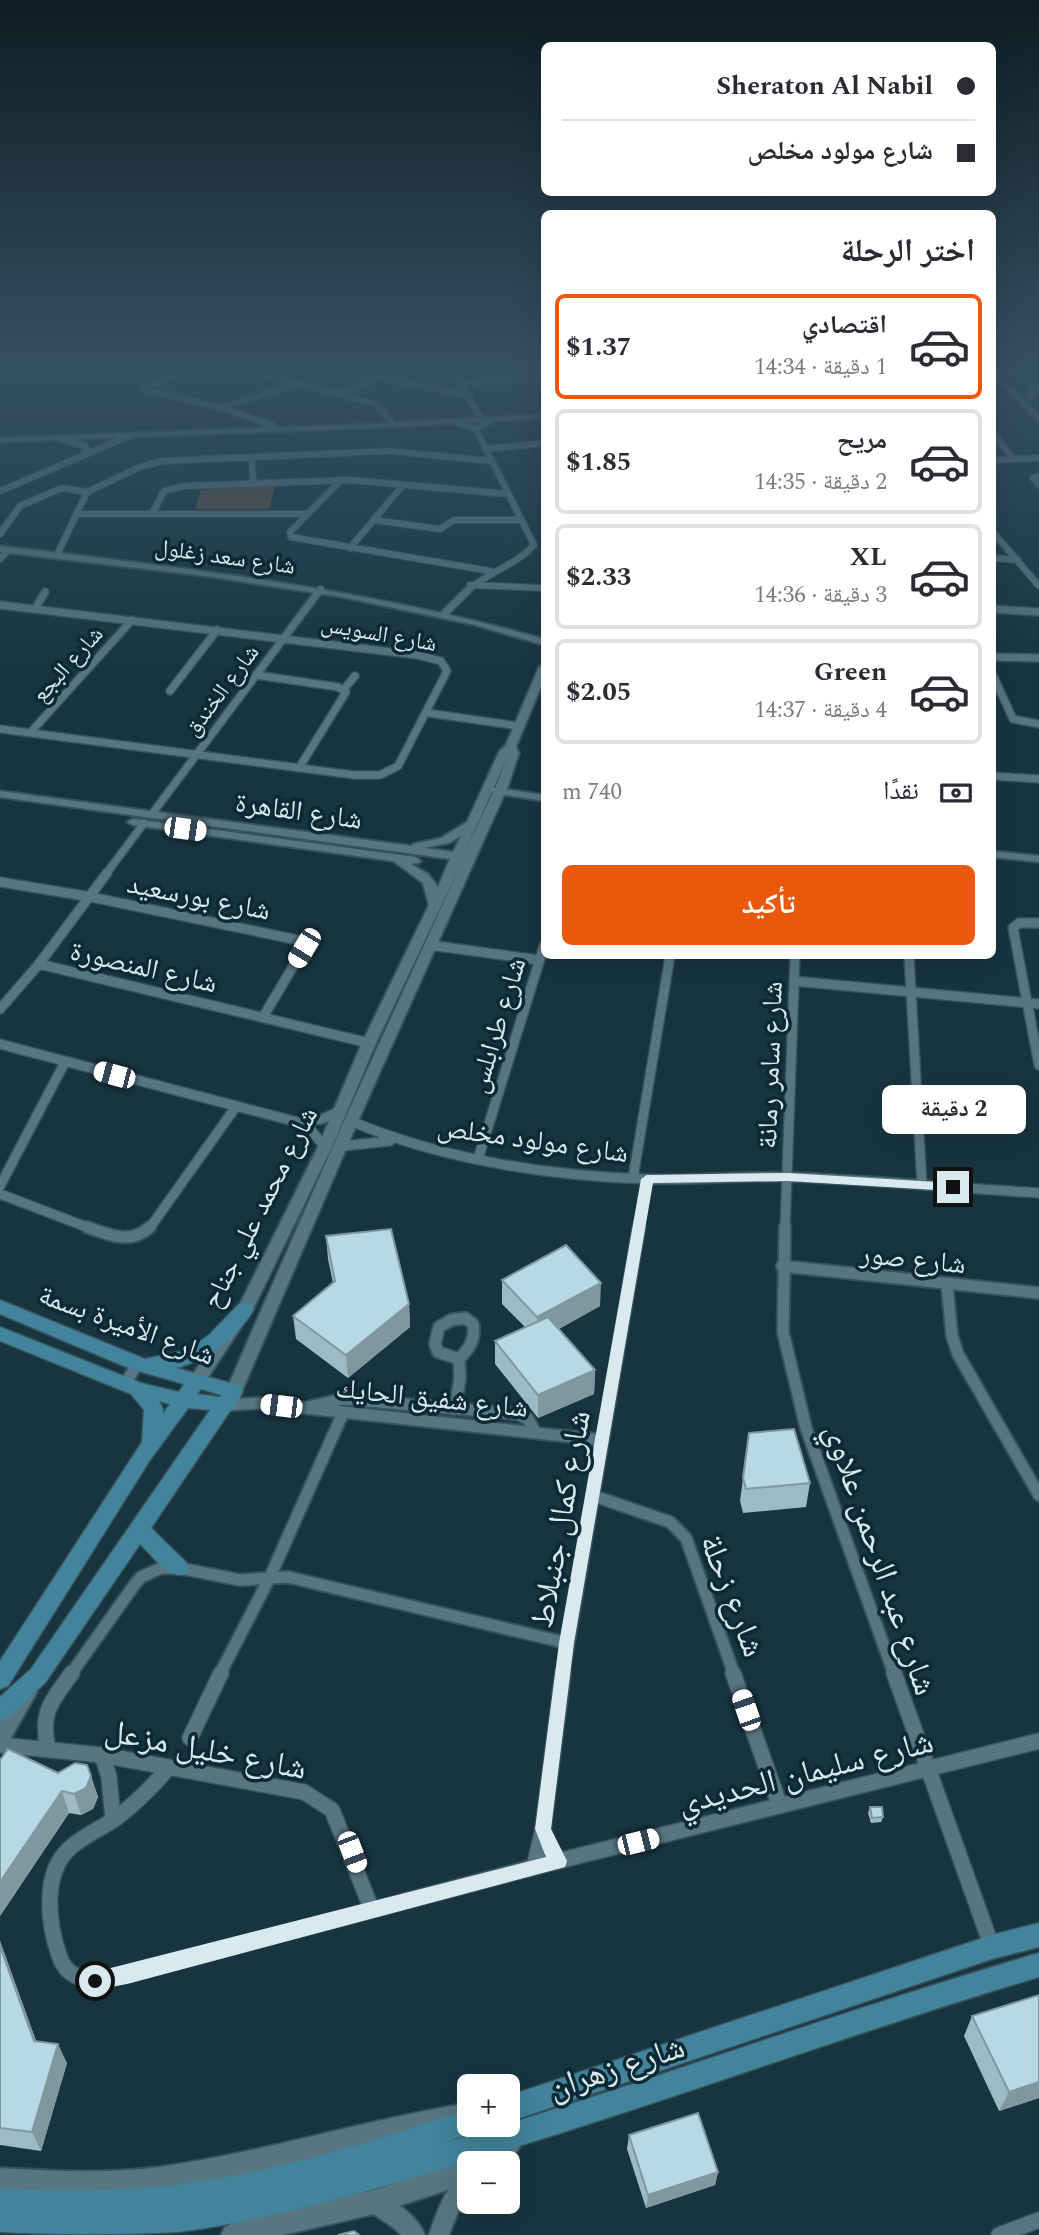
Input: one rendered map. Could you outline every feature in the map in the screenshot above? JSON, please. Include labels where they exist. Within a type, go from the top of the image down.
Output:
[{"type":"main road","name":"شارع سعد زغلول","points":[[4,549],[321,589],[444,614]]},
{"type":"main road","points":[[444,614],[541,641]]},
{"type":"main road","name":"شارع محمد علي جناح","points":[[0,1739],[38,1676],[231,1398],[343,1146],[346,1115],[369,1043],[514,753],[511,747],[541,674]]},
{"type":"main road","name":"شارع محمد علي جناح","points":[[3,1674],[143,1455],[245,1309],[325,1147],[346,1115],[429,945],[472,822],[495,788]]},
{"type":"main road","name":"شارع القاهرة","points":[[0,794],[148,819],[460,862]]},
{"type":"main road","name":"شارع القاهرة","points":[[0,803],[148,819]]},
{"type":"main road","points":[[391,853],[445,841],[472,822]]},
{"type":"main road","points":[[391,853],[429,880],[434,893],[433,911]]},
{"type":"main road","name":"شارع الأميرة بسمة","points":[[0,1307],[137,1364],[197,1381],[231,1398]]},
{"type":"main road","points":[[137,1364],[178,1361],[205,1350],[245,1309]]},
{"type":"main road","name":"شارع الأميرة بسمة","points":[[0,1334],[132,1386],[182,1400],[231,1398]]},
{"type":"main road","points":[[132,1386],[151,1401],[154,1409],[153,1433],[143,1455]]},
{"type":"main road","points":[[139,1530],[179,1568]]},
{"type":"main road","name":"شارع محمد علي جناح","points":[[0,1711],[38,1676]]},
{"type":"main road","name":"شارع زهران","points":[[520,2105],[992,1947],[1039,1935]]},
{"type":"main road","name":"شارع زهران","points":[[520,2134],[1039,1965]]},
{"type":"main road","points":[[0,2180],[109,2183],[180,2175],[313,2144],[457,2116]]},
{"type":"main road","points":[[0,2202],[88,2205],[152,2201],[222,2190],[304,2172],[457,2126]]},
{"type":"main road","name":"شارع زهران","points":[[0,2219],[69,2224],[142,2222],[214,2214],[305,2194],[511,2137]]},
{"type":"main road","points":[[499,2151],[516,2137]]},
{"type":"main road","points":[[233,2235],[374,2202],[457,2175]]},
{"type":"street","points":[[0,491],[41,473]]},
{"type":"street","points":[[0,534],[13,511],[29,502],[62,488],[87,492],[129,473]]},
{"type":"street","points":[[253,473],[253,482]]},
{"type":"street","points":[[497,473],[534,545]]},
{"type":"street","points":[[1039,476],[1033,478],[1039,485]]},
{"type":"street","points":[[152,514],[162,494],[170,488],[253,482],[341,480],[508,494]]},
{"type":"street","points":[[341,480],[290,532],[291,537],[489,571]]},
{"type":"street","points":[[350,548],[403,485]]},
{"type":"street","points":[[57,555],[87,492]]},
{"type":"street","points":[[76,514],[306,514]]},
{"type":"street","points":[[373,520],[440,529],[454,520],[521,520]]},
{"type":"street","points":[[996,535],[1039,586]]},
{"type":"street","points":[[534,545],[541,545]]},
{"type":"street","points":[[444,614],[470,585],[489,571],[531,551],[534,545]]},
{"type":"street","points":[[0,559],[4,549]]},
{"type":"street","points":[[996,558],[1018,560]]},
{"type":"street","points":[[470,585],[541,588]]},
{"type":"street","name":"شارع الخندق","points":[[148,819],[321,589]]},
{"type":"street","points":[[35,609],[45,592]]},
{"type":"street","name":"شارع السويس","points":[[0,605],[285,637],[441,661],[447,671],[428,713],[398,765],[389,773],[369,777],[0,729]]},
{"type":"street","points":[[996,609],[1039,612]]},
{"type":"street","name":"شارع البجع","points":[[30,733],[132,620]]},
{"type":"street","points":[[170,691],[217,630]]},
{"type":"street","points":[[996,657],[1039,658]]},
{"type":"street","points":[[256,675],[344,689]]},
{"type":"street","points":[[299,768],[343,698],[344,689],[355,676]]},
{"type":"street","points":[[996,682],[1013,719],[1039,724]]},
{"type":"street","points":[[428,713],[519,726]]},
{"type":"street","points":[[996,776],[1039,779]]},
{"type":"street","points":[[495,788],[541,795]]},
{"type":"street","name":"شارع المنصورة","points":[[148,819],[39,964],[369,1043]]},
{"type":"street","points":[[996,854],[1039,859]]},
{"type":"street","name":"شارع بورسعيد","points":[[0,882],[91,897],[303,941],[304,948],[263,1017]]},
{"type":"street","points":[[1039,923],[1016,923],[1013,928],[1039,1065]]},
{"type":"street","points":[[429,945],[540,960]]},
{"type":"street","name":"شارع طرابلس","points":[[478,1158],[541,956]]},
{"type":"street","points":[[633,1178],[670,959]]},
{"type":"street","name":"شارع سامر رمانة","points":[[788,1177],[795,959]]},
{"type":"street","points":[[909,959],[922,1185]]},
{"type":"street","points":[[0,1009],[39,964]]},
{"type":"street","points":[[794,981],[1039,1004]]},
{"type":"street","points":[[0,1044],[235,1108],[297,1122],[309,1128],[325,1147]]},
{"type":"street","points":[[0,1186],[65,1062]]},
{"type":"street","points":[[0,1194],[109,1235],[120,1238],[141,1235],[157,1219],[235,1108]]},
{"type":"street","points":[[297,1122],[346,1115]]},
{"type":"street","name":"شارع مولود مخلص","points":[[346,1115],[397,1141],[478,1158],[633,1178],[788,1177],[1039,1193]]},
{"type":"street","name":"شارع مولود مخلص","points":[[343,1146],[397,1141]]},
{"type":"street","name":"شارع عبد الرحمن علاوي","points":[[788,1177],[782,1266],[783,1332],[806,1428],[926,1770],[992,1947]]},
{"type":"street","name":"شارع كمال جنبلاط","points":[[534,1867],[543,1829],[567,1643],[647,1179]]},
{"type":"street","name":"شارع صور","points":[[782,1266],[1039,1293]]},
{"type":"street","points":[[947,1284],[952,1336],[958,1354],[1039,1495]]},
{"type":"street","points":[[455,1409],[460,1378],[459,1359]]},
{"type":"street","points":[[132,1386],[137,1364]]},
{"type":"street","name":"شارع شفيق الحايك","points":[[231,1398],[303,1409],[601,1440]]},
{"type":"street","points":[[303,1409],[343,1399],[518,1414],[528,1419],[535,1432]]},
{"type":"street","points":[[190,1738],[252,1607],[270,1577],[342,1413]]},
{"type":"street","name":"شارع زحلة","points":[[594,1496],[670,1522],[685,1538],[780,1806]]},
{"type":"street","points":[[48,1749],[43,1726],[47,1708],[135,1584],[152,1571],[179,1568],[240,1580],[288,1577],[567,1643]]},
{"type":"street","name":"شارع سليمان الحديدي","points":[[170,1767],[153,1786],[113,1820],[76,1844],[60,1859],[52,1882],[54,1941],[62,1967],[75,1979],[112,1978],[534,1867],[1039,1741]]},
{"type":"street","name":"شارع خليل مزعل","points":[[0,1745],[102,1755],[304,1792],[326,1804],[345,1836],[372,1910]]},
{"type":"street","points":[[102,1755],[109,1777],[113,1820]]},
{"type":"street","points":[[543,1829],[549,1847],[559,1861]]},
{"type":"street","points":[[439,2235],[450,2206],[457,2196]]},
{"type":"street","points":[[374,2202],[403,2221],[415,2235]]},
{"type":"street","points":[[999,2235],[1039,2220]]},
{"type":"shaded area","points":[[275,485],[269,509],[195,509],[201,490]]},
{"type":"building","points":[[391,1229],[409,1304],[346,1355],[293,1316],[335,1281],[326,1236]]},
{"type":"building","points":[[566,1245],[601,1283],[537,1317],[502,1280]]},
{"type":"building","points":[[548,1317],[595,1370],[538,1395],[495,1341]]},
{"type":"building","points":[[794,1429],[810,1483],[746,1489],[743,1478],[749,1433]]},
{"type":"building","points":[[8,1749],[58,1773],[75,1763],[87,1765],[91,1776],[86,1788],[74,1794],[62,1791],[0,1882],[0,1760]]},
{"type":"building","points":[[870,1807],[882,1807],[883,1817],[872,1818]]},
{"type":"building","points":[[0,1946],[34,2041],[58,2044],[32,2132],[0,2128]]},
{"type":"building","points":[[1039,1995],[1039,2082],[1009,2092],[972,2016]]},
{"type":"building","points":[[698,2113],[718,2172],[648,2195],[629,2135]]},
{"type":"building","points":[[354,2231],[359,2235],[338,2235]]},
{"type":"route","points":[[95,1981],[127,1975],[559,1861],[549,1847],[543,1829],[567,1643],[647,1179],[788,1177],[953,1187]]}]
